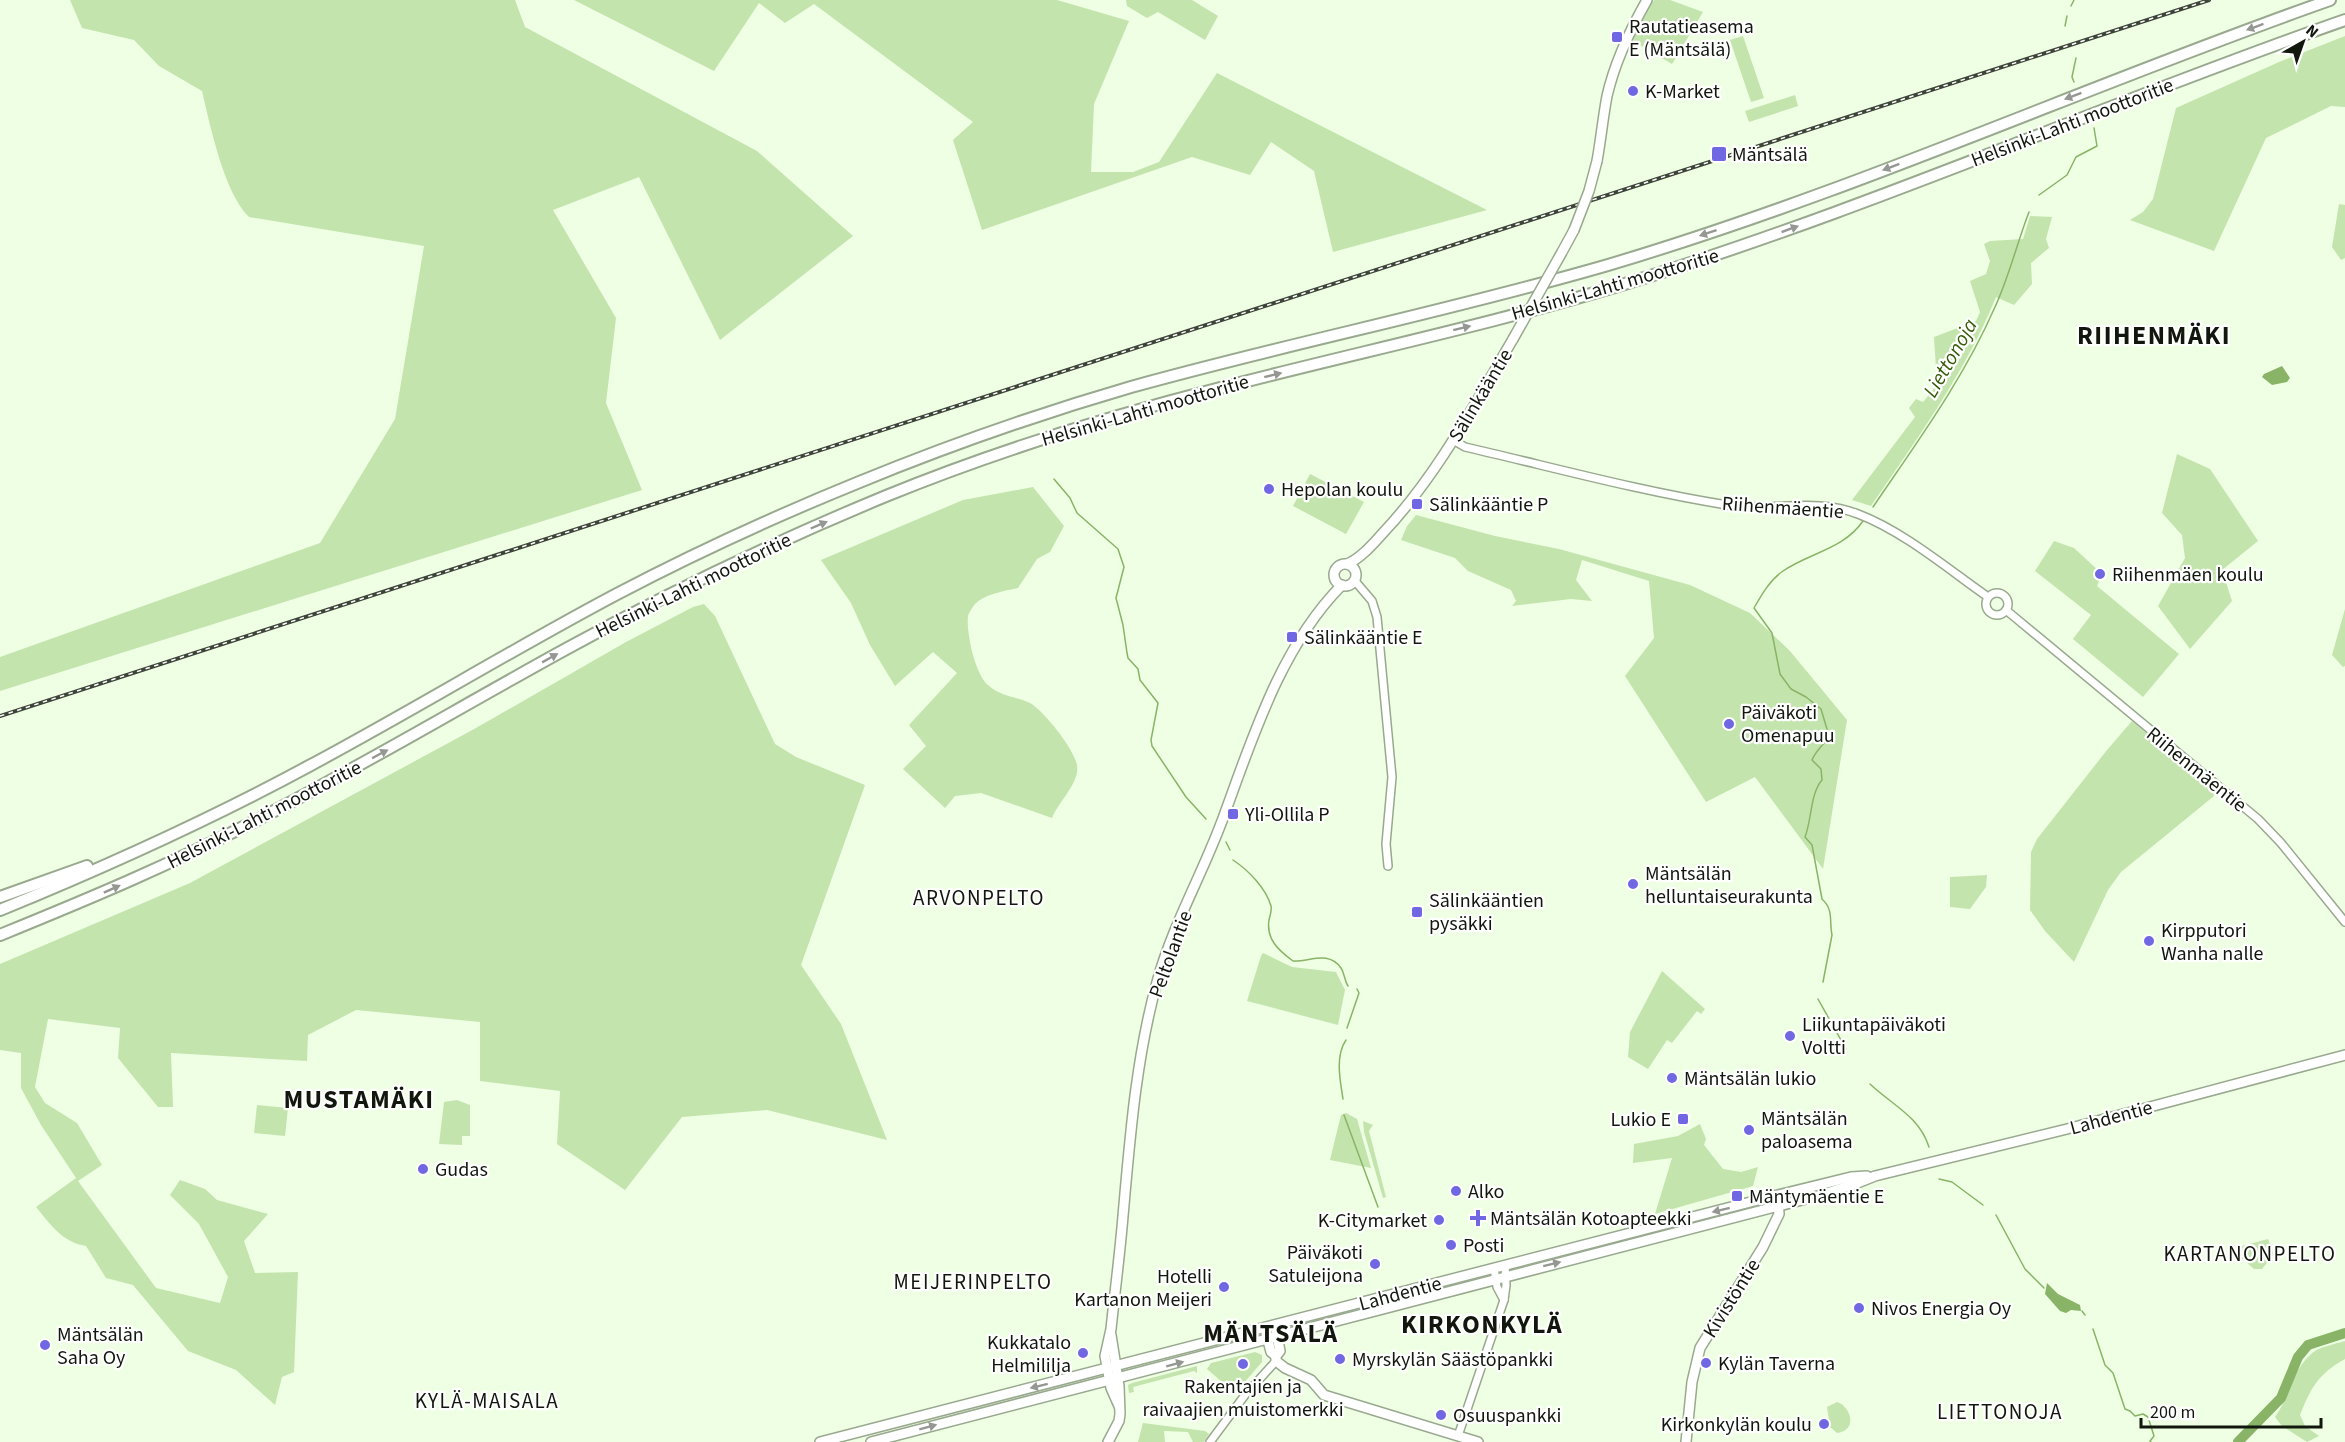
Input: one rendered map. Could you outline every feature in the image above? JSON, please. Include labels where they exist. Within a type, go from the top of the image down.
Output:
[{"type":"highway","name":"Helsinki-Lahti moottoritie","points":[[0,910],[131,854],[296,773],[604,601],[684,561],[775,518],[931,454],[1129,388],[1612,264],[1804,200],[2330,0]]},
{"type":"highway","name":"Helsinki-Lahti moottoritie","points":[[0,935],[79,903],[253,822],[643,608],[792,536],[886,496],[1048,437],[1135,411],[1514,314],[1701,260],[1912,184],[2198,73],[2345,20]]},
{"type":"highway","points":[[0,897],[107,858],[131,854]]},
{"type":"highway","points":[[0,941],[79,903]]},
{"type":"main road","name":"Sälinkääntie","points":[[1633,24],[1640,0]]},
{"type":"main road","name":"Sälinkääntie","points":[[1347,564],[1369,548],[1408,504],[1453,440],[1574,230],[1589,191],[1597,161],[1607,96],[1622,49],[1647,0]]},
{"type":"main road","name":"Sälinkääntie","points":[[1355,576],[1369,548]]},
{"type":"main road","points":[[1347,564],[1353,566],[1355,576],[1349,585],[1339,583],[1335,570],[1340,565],[1347,564]]},
{"type":"main road","name":"Peltolantie","points":[[1107,1442],[1119,1421],[1119,1406],[1106,1347],[1111,1333],[1130,1129],[1145,1033],[1157,982],[1173,936],[1210,854],[1250,744],[1272,693],[1285,667],[1339,583]]},
{"type":"main road","name":"Lahdentie","points":[[871,1442],[1496,1279],[1773,1202],[1851,1177],[1875,1176],[2067,1129],[2345,1055]]},
{"type":"main road","name":"Lahdentie","points":[[820,1442],[1505,1265],[1773,1202]]},
{"type":"main road","name":"Kivistöntie","points":[[1686,1442],[1692,1382],[1700,1348],[1763,1247],[1771,1228],[1773,1202]]},
{"type":"main road","points":[[1275,1326],[1271,1352],[1285,1368],[1311,1380],[1324,1395],[1478,1442]]},
{"type":"main road","points":[[1265,1328],[1272,1338]]},
{"type":"street","name":"Riihenmäentie","points":[[1453,440],[1465,447],[1730,506],[1810,505],[1840,508],[1880,524],[1988,597]]},
{"type":"street","points":[[1355,576],[1372,601],[1377,617],[1392,777],[1386,844],[1388,866]]},
{"type":"street","points":[[1994,594],[2003,595],[2007,602],[2006,610],[2000,614],[1990,613],[1986,607],[1988,597],[1994,594]]},
{"type":"street","name":"Riihenmäentie","points":[[2006,610],[2258,819],[2281,843],[2345,922]]},
{"type":"street","points":[[1458,1436],[1504,1300],[1505,1265]]},
{"type":"street","points":[[1494,1268],[1504,1300]]},
{"type":"street","points":[[1210,1442],[1245,1395],[1276,1359]]},
{"type":"shaded area","points":[[70,0],[515,0],[525,27],[757,151],[853,236],[720,340],[639,177],[553,210],[616,318],[606,403],[642,490],[0,691],[0,657],[320,543],[395,419],[424,246],[249,217],[240,206],[225,176],[202,91],[159,66],[134,40],[82,28]]},
{"type":"shaded area","points":[[574,0],[1057,0],[1129,21],[1094,104],[1091,172],[1133,172],[1159,162],[1217,73],[1487,210],[1333,252],[1314,171],[1271,142],[1250,175],[1192,157],[982,230],[953,140],[973,122],[814,4],[785,23],[759,3],[714,71]]},
{"type":"shaded area","points":[[1126,0],[1192,0],[1218,16],[1205,40],[1158,12],[1147,18],[1127,6]]},
{"type":"shaded area","points":[[1654,0],[1670,0],[1703,12],[1672,64],[1633,41],[1637,28]]},
{"type":"shaded area","points":[[1743,36],[1764,98],[1751,102],[1730,40]]},
{"type":"shaded area","points":[[2345,36],[2345,107],[2331,106],[2266,138],[2214,251],[2130,220],[2143,212],[2153,199],[2176,108],[2279,62]]},
{"type":"shaded area","points":[[1795,95],[1798,106],[1749,122],[1745,111]]},
{"type":"shaded area","points":[[2339,204],[2345,205],[2345,258],[2341,260],[2332,247]]},
{"type":"shaded area","points":[[2030,216],[2052,217],[2046,239],[2049,248],[2031,263],[2032,284],[2014,305],[1996,297],[1955,379],[1871,506],[1852,500],[1915,417],[1909,408],[1916,399],[1923,402],[1933,390],[1938,375],[1934,337],[1976,321],[1980,312],[1970,281],[1986,274],[1990,261],[1984,244],[1990,241],[2023,239]]},
{"type":"shaded area","points":[[2282,366],[2290,378],[2287,382],[2272,385],[2262,377],[2264,374]]},
{"type":"shaded area","points":[[2177,454],[2210,469],[2258,541],[2222,570],[2232,601],[2190,649],[2158,606],[2185,558],[2182,535],[2162,513]]},
{"type":"shaded area","points":[[1310,474],[1364,502],[1346,534],[1293,506]]},
{"type":"shaded area","points":[[1033,487],[1064,526],[1050,552],[1037,559],[1018,588],[989,595],[975,604],[968,616],[968,632],[975,663],[983,680],[998,692],[1036,707],[1065,740],[1075,758],[1077,772],[1072,785],[1052,818],[981,793],[955,796],[945,808],[903,769],[926,746],[909,725],[957,673],[933,652],[895,686],[870,645],[851,603],[821,560],[963,500]]},
{"type":"shaded area","points":[[1416,515],[1495,536],[1559,549],[1690,585],[1750,613],[1790,651],[1847,720],[1823,869],[1755,777],[1706,802],[1625,676],[1654,638],[1649,581],[1582,560],[1576,580],[1592,601],[1571,599],[1512,606],[1516,601],[1511,590],[1468,571],[1455,558],[1401,540],[1407,526]]},
{"type":"shaded area","points":[[2054,541],[2074,548],[2102,574],[2097,586],[2179,654],[2143,697],[2073,639],[2091,615],[2035,571]]},
{"type":"shaded area","points":[[704,604],[715,616],[775,744],[796,757],[865,785],[801,965],[841,1024],[887,1140],[767,1110],[682,1117],[625,1190],[557,1144],[560,1091],[480,1081],[480,1022],[356,1010],[308,1035],[307,1061],[171,1053],[173,1107],[158,1107],[118,1058],[120,1028],[48,1019],[35,1087],[45,1103],[77,1123],[102,1165],[78,1181],[156,1288],[220,1303],[228,1277],[199,1224],[170,1195],[180,1180],[205,1189],[217,1200],[268,1214],[244,1241],[255,1273],[298,1272],[294,1372],[282,1377],[275,1405],[236,1370],[188,1351],[133,1285],[106,1278],[86,1246],[64,1237],[36,1207],[76,1178],[41,1125],[21,1088],[21,1053],[0,1050],[0,964],[190,883],[476,728],[626,642],[693,607]]},
{"type":"shaded area","points":[[2345,609],[2345,666],[2343,667],[2332,655]]},
{"type":"shaded area","points":[[2132,721],[2212,787],[2214,796],[2121,872],[2108,890],[2074,962],[2045,931],[2030,910],[2031,852],[2037,839]]},
{"type":"shaded area","points":[[1987,875],[1986,887],[1970,909],[1950,907],[1950,877]]},
{"type":"shaded area","points":[[1263,953],[1292,967],[1336,972],[1345,990],[1338,1025],[1247,1001]]},
{"type":"shaded area","points":[[1662,971],[1705,1009],[1701,1014],[1697,1011],[1672,1043],[1667,1040],[1648,1069],[1628,1057],[1630,1032]]},
{"type":"shaded area","points":[[457,1100],[470,1105],[470,1136],[462,1136],[462,1145],[439,1144],[444,1102]]},
{"type":"shaded area","points":[[257,1105],[288,1108],[285,1136],[254,1133]]},
{"type":"shaded area","points":[[1346,1113],[1357,1119],[1371,1168],[1330,1160],[1341,1115]]},
{"type":"shaded area","points":[[1363,1121],[1373,1125],[1369,1131],[1386,1197],[1383,1198],[1364,1132]]},
{"type":"shaded area","points":[[1700,1124],[1706,1139],[1704,1145],[1723,1169],[1741,1172],[1758,1167],[1753,1186],[1655,1214],[1672,1158],[1633,1163],[1634,1144],[1678,1136]]},
{"type":"shaded area","points":[[2268,1239],[2274,1254],[2262,1269],[2254,1269],[2231,1249]]},
{"type":"shaded area","points":[[2047,1283],[2058,1294],[2080,1305],[2081,1311],[2071,1310],[2066,1313],[2060,1311],[2045,1294]]},
{"type":"shaded area","points":[[2345,1341],[2345,1359],[2328,1370],[2316,1382],[2300,1415],[2305,1426],[2319,1436],[2307,1442],[2282,1426],[2275,1417],[2304,1361],[2317,1350]]},
{"type":"shaded area","points":[[1255,1352],[1262,1355],[1262,1362],[1236,1392],[1207,1369],[1211,1363]]},
{"type":"shaded area","points":[[1197,1366],[1197,1373],[1194,1371],[1133,1387],[1134,1392],[1129,1393],[1128,1385],[1132,1383]]},
{"type":"shaded area","points":[[1837,1402],[1846,1408],[1850,1423],[1844,1431],[1837,1433],[1830,1427],[1827,1407]]},
{"type":"shaded area","points":[[1143,1423],[1205,1431],[1209,1434],[1204,1442],[1193,1442],[1188,1432],[1164,1431],[1165,1442],[1138,1442]]},
{"type":"waterway","name":"Liettonoja","points":[[2071,6],[2074,0]]},
{"type":"waterway","name":"Liettonoja","points":[[2065,26],[2067,16]]},
{"type":"waterway","name":"Liettonoja","points":[[2074,82],[2072,77],[2076,58]]},
{"type":"waterway","name":"Liettonoja","points":[[2039,195],[2067,175],[2076,157],[2097,146],[2094,128]]},
{"type":"waterway","name":"Liettonoja","points":[[1873,507],[1939,410],[1969,360],[2000,296],[2029,212]]},
{"type":"waterway","points":[[1054,479],[1070,498],[1077,513],[1118,549],[1124,567],[1116,598],[1128,658],[1138,669],[1140,680],[1158,703],[1151,740],[1152,746],[1186,797],[1206,819]]},
{"type":"waterway","name":"Liettonoja","points":[[1823,982],[1832,935],[1830,916],[1828,907],[1822,899],[1812,845],[1805,837],[1815,792],[1822,780],[1821,769],[1812,760],[1829,736],[1821,709],[1791,689],[1780,674],[1772,633],[1754,608],[1778,575],[1846,538],[1863,521]]},
{"type":"waterway","points":[[1226,842],[1230,850]]},
{"type":"waterway","points":[[1233,860],[1256,880],[1269,899],[1271,908],[1269,933],[1274,944],[1282,953],[1293,961],[1330,959],[1341,968],[1348,986]]},
{"type":"waterway","points":[[1347,1028],[1359,993],[1357,989]]},
{"type":"waterway","name":"Liettonoja","points":[[1818,999],[1846,1049]]},
{"type":"waterway","points":[[1343,1099],[1339,1061],[1346,1040]]},
{"type":"waterway","name":"Liettonoja","points":[[1870,1084],[1912,1119],[1919,1127],[1929,1147]]},
{"type":"waterway","points":[[1344,1115],[1378,1207]]},
{"type":"waterway","name":"Liettonoja","points":[[1939,1179],[1952,1182],[1983,1205]]},
{"type":"waterway","name":"Liettonoja","points":[[1996,1215],[2025,1269],[2044,1288]]},
{"type":"waterway","name":"Liettonoja","points":[[2082,1311],[2085,1315]]},
{"type":"waterway","name":"Liettonoja","points":[[2093,1329],[2105,1365],[2113,1373],[2125,1409],[2135,1416],[2143,1414],[2148,1417],[2154,1436],[2151,1442]]},
{"type":"waterway","points":[[2238,1442],[2281,1398],[2298,1357],[2308,1345],[2345,1333]]},
{"type":"railway","points":[[0,716],[2209,0]]},
{"type":"place","name":"Rautatieasema E (Mäntsälä)","points":[[1617,37]]},
{"type":"place","name":"K-Market","points":[[1633,91]]},
{"type":"place","name":"Mäntsälä","points":[[1719,154]]},
{"type":"place","name":"Hepolan koulu","points":[[1269,489]]},
{"type":"place","name":"Sälinkääntie P","points":[[1417,504]]},
{"type":"place","name":"Riihenmäen koulu","points":[[2100,574]]},
{"type":"place","name":"Sälinkääntie E","points":[[1292,637]]},
{"type":"place","name":"Päiväkoti Omenapuu","points":[[1729,724]]},
{"type":"place","name":"Yli-Ollila P","points":[[1233,814]]},
{"type":"place","name":"Mäntsälän helluntaiseurakunta","points":[[1633,884]]},
{"type":"place","name":"Sälinkääntien pysäkki","points":[[1417,912]]},
{"type":"place","name":"Kirpputori Wanha nalle","points":[[2149,941]]},
{"type":"place","name":"Liikuntapäiväkoti Voltti","points":[[1790,1036]]},
{"type":"place","name":"Mäntsälän lukio","points":[[1672,1078]]},
{"type":"place","name":"Lukio E","points":[[1683,1119]]},
{"type":"place","name":"Mäntsälän paloasema","points":[[1749,1130]]},
{"type":"place","name":"Gudas","points":[[423,1169]]},
{"type":"place","name":"Alko","points":[[1456,1191]]},
{"type":"place","name":"Mäntymäentie E","points":[[1737,1196]]},
{"type":"place","name":"Mäntsälän Kotoapteekki","points":[[1478,1218]]},
{"type":"place","name":"K-Citymarket","points":[[1439,1220]]},
{"type":"place","name":"Posti","points":[[1451,1245]]},
{"type":"place","name":"Päiväkoti Satuleijona","points":[[1375,1264]]},
{"type":"place","name":"Hotelli Kartanon Meijeri","points":[[1224,1287]]},
{"type":"place","name":"Nivos Energia Oy","points":[[1859,1308]]},
{"type":"place","name":"Mäntsälän Saha Oy","points":[[45,1345]]},
{"type":"place","name":"Kukkatalo Helmililja","points":[[1083,1353]]},
{"type":"place","name":"Myrskylän Säästöpankki","points":[[1340,1359]]},
{"type":"place","name":"Kylän Taverna","points":[[1706,1363]]},
{"type":"place","name":"Rakentajien ja raivaajien muistomerkki","points":[[1243,1364]]},
{"type":"place","name":"Osuuspankki","points":[[1441,1415]]},
{"type":"place","name":"Kirkonkylän koulu","points":[[1824,1424]]},
{"type":"district","name":"RIIHENMÄKI","points":[[2154,335]]},
{"type":"district","name":"ARVONPELTO","points":[[979,898]]},
{"type":"district","name":"MUSTAMÄKI","points":[[359,1099]]},
{"type":"district","name":"KARTANONPELTO","points":[[2250,1254]]},
{"type":"district","name":"MEIJERINPELTO","points":[[973,1282]]},
{"type":"district","name":"KIRKONKYLÄ","points":[[1482,1324]]},
{"type":"district","name":"MÄNTSÄLÄ","points":[[1271,1333]]},
{"type":"district","name":"KYLÄ-MAISALA","points":[[487,1401]]},
{"type":"district","name":"LIETTONOJA","points":[[2000,1412]]}]
